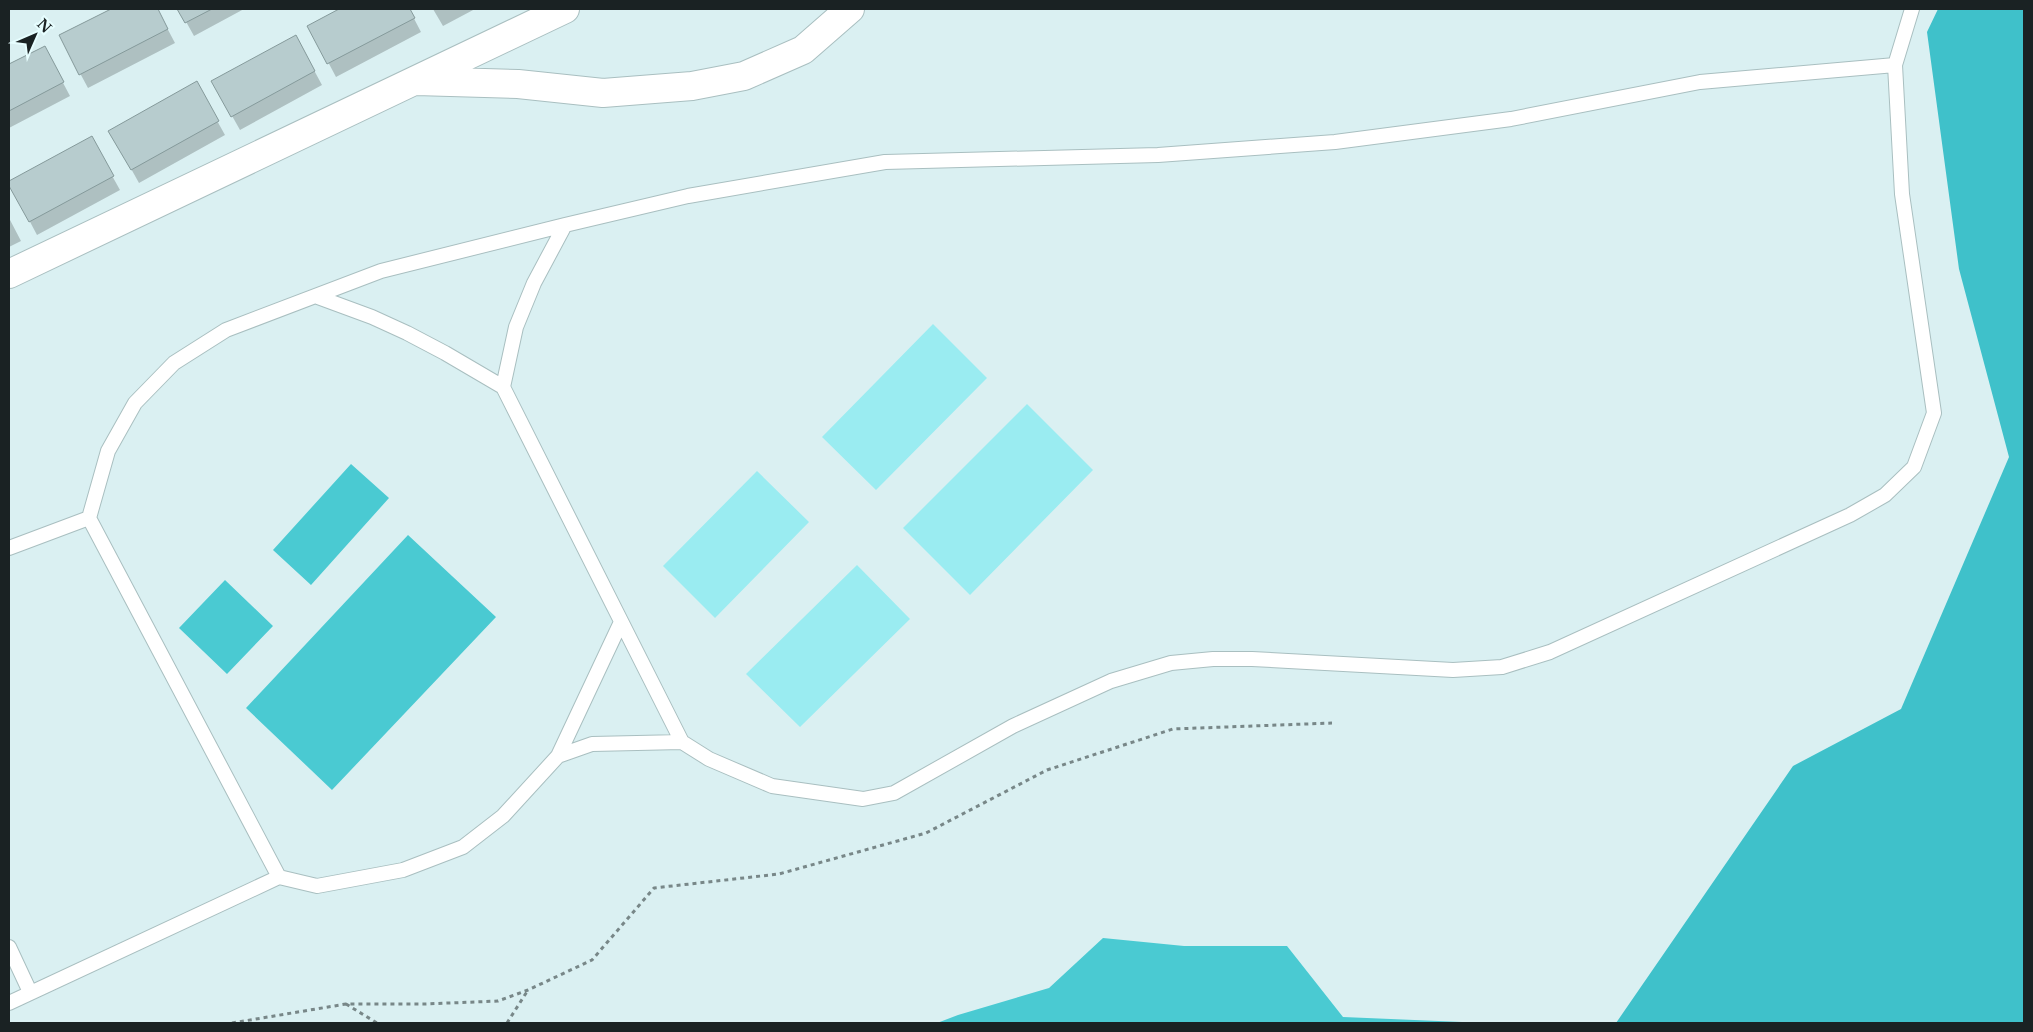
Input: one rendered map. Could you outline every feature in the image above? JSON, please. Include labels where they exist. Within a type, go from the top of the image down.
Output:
[{"type":"street","points":[[9,274],[565,9]]},
{"type":"street","points":[[411,81],[518,84],[603,93],[692,86],[744,76],[802,50],[850,9]]},
{"type":"lane","points":[[315,296],[407,332],[503,387],[682,742],[709,759],[772,786],[863,799],[894,793],[1013,726],[1111,681],[1171,663],[1213,659],[1252,659],[1453,670],[1502,667],[1550,652],[1850,515],[1885,496],[1914,467],[1934,413],[1902,194],[1895,65],[1912,9]]},
{"type":"lane","points":[[279,877],[89,518],[108,451],[135,403],[174,363],[226,330],[381,271],[565,224],[688,196],[885,162],[1158,155],[1335,142],[1511,119],[1700,82],[1895,65]]},
{"type":"lane","points":[[503,387],[516,327],[534,283],[565,224]]},
{"type":"lane","points":[[9,548],[89,518]]},
{"type":"lane","points":[[9,1003],[279,877],[317,886],[403,870],[463,847],[503,816],[558,756],[621,622]]},
{"type":"lane","points":[[558,756],[592,744],[682,742]]},
{"type":"lane","points":[[9,947],[30,992]]},
{"type":"path","points":[[232,1023],[346,1004],[425,1004],[498,1001],[528,990],[592,960],[654,888],[779,874],[926,833],[1047,770],[1173,729],[1332,723]]},
{"type":"path","points":[[506,1023],[528,990]]},
{"type":"path","points":[[346,1004],[377,1023]]},
{"type":"shaded area","points":[[1938,9],[2024,9],[2024,1023],[1616,1023],[1793,766],[1901,709],[2009,457],[1959,269],[1927,32]]},
{"type":"shaded area","points":[[933,324],[987,378],[876,490],[822,437]]},
{"type":"shaded area","points":[[1027,404],[1093,470],[970,595],[903,528]]},
{"type":"shaded area","points":[[351,464],[389,498],[311,585],[273,550]]},
{"type":"shaded area","points":[[757,471],[809,522],[715,618],[663,566]]},
{"type":"shaded area","points":[[408,535],[496,617],[332,790],[246,708]]},
{"type":"shaded area","points":[[857,565],[910,619],[800,727],[746,674]]},
{"type":"shaded area","points":[[225,580],[273,626],[227,674],[179,628]]},
{"type":"shaded area","points":[[1103,938],[1184,946],[1287,946],[1343,1017],[1486,1023],[937,1023],[1049,988]]},
{"type":"building","points":[[111,9],[158,9],[168,29],[79,75],[59,35]]},
{"type":"building","points":[[177,9],[212,9],[185,23]]},
{"type":"building","points":[[339,9],[410,9],[415,18],[327,64],[307,26]]},
{"type":"building","points":[[296,35],[315,71],[231,117],[211,81]]},
{"type":"building","points":[[45,46],[64,82],[9,111],[9,64]]},
{"type":"building","points":[[197,81],[219,121],[131,170],[108,131]]},
{"type":"building","points":[[92,136],[114,176],[29,222],[9,186],[9,181]]}]
